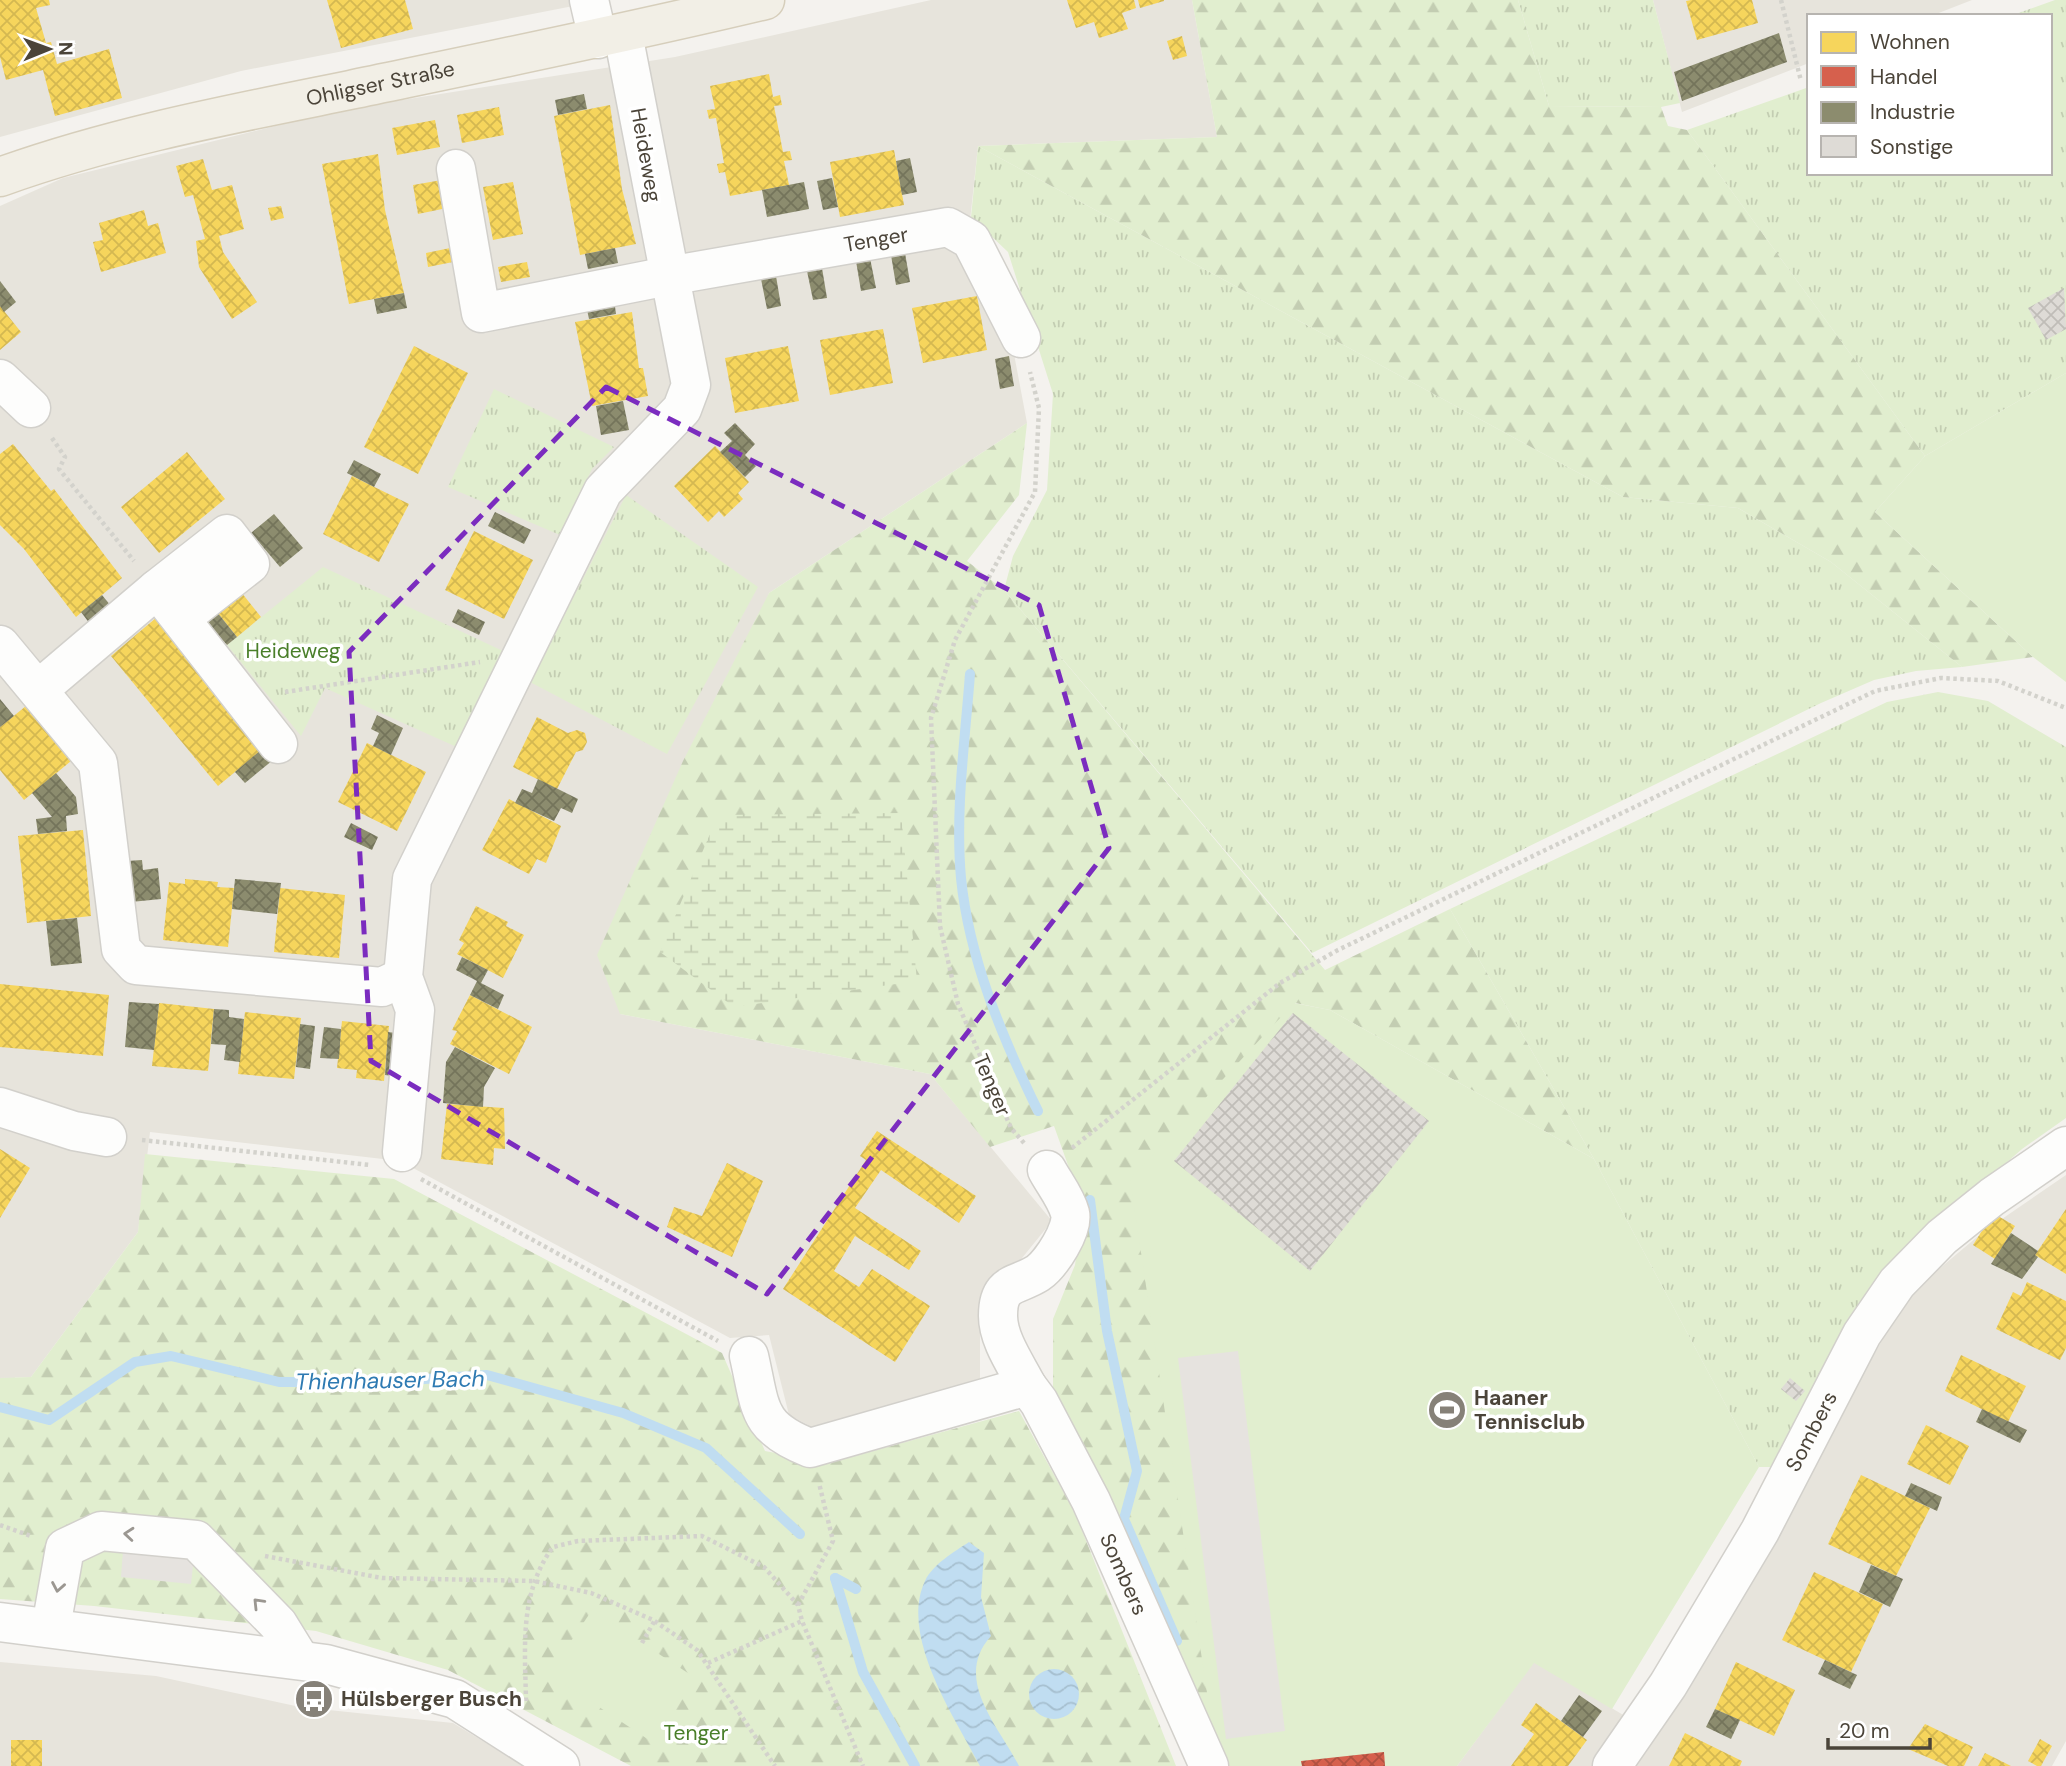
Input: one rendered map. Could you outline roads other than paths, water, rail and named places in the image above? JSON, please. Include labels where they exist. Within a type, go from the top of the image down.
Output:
[{"type":"main road","name":"Ohligser Straße","points":[[0,177],[70,152],[170,127],[610,36],[765,0]]},
{"type":"street","name":"Heideweg","points":[[396,1164],[415,1010],[403,977],[412,879],[603,491],[682,409],[691,385],[668,276],[610,36],[589,0]]},
{"type":"street","points":[[456,169],[481,313],[668,276]]},
{"type":"street","name":"Tenger","points":[[668,276],[948,227],[971,240],[1021,338]]},
{"type":"street","points":[[0,379],[31,408]]},
{"type":"street","points":[[38,690],[157,589],[227,534],[250,564],[181,618]]},
{"type":"street","points":[[157,589],[278,744]]},
{"type":"street","points":[[0,645],[98,763],[121,948],[136,965],[382,987],[403,977]]},
{"type":"street","points":[[0,1107],[74,1131],[107,1137]]},
{"type":"street","name":"Sombers","points":[[1612,1766],[1668,1685],[1745,1555],[1862,1334],[1897,1283],[1942,1237],[1992,1197],[2066,1146]]},
{"type":"street","points":[[749,1356],[765,1420],[783,1438],[810,1448],[1027,1386],[1003,1337],[998,1317],[1002,1294],[1013,1282],[1039,1272],[1068,1235],[1070,1214],[1046,1170]]},
{"type":"street","name":"Sombers","points":[[1027,1386],[1039,1402],[1091,1501],[1209,1766]]},
{"type":"street","points":[[51,1627],[65,1548],[101,1531],[196,1540],[278,1624],[299,1658]]},
{"type":"street","points":[[0,1622],[299,1658],[455,1699],[560,1766]]},
{"type":"water","points":[[969,1542],[984,1553],[981,1597],[991,1636],[980,1652],[976,1669],[977,1685],[991,1719],[1019,1766],[980,1766],[945,1701],[924,1651],[919,1626],[919,1603],[925,1581],[938,1564]]},
{"type":"water","points":[[1054,1669],[1072,1676],[1079,1694],[1072,1712],[1054,1719],[1036,1712],[1029,1694],[1036,1676]]},
{"type":"waterway","points":[[970,674],[959,827],[965,908],[989,998],[1038,1111]]},
{"type":"waterway","points":[[1090,1200],[1107,1331],[1137,1471],[1124,1519],[1177,1641]]},
{"type":"waterway","name":"Thienhauser Bach","points":[[0,1407],[49,1420],[135,1362],[171,1356],[279,1382],[378,1382],[487,1375],[623,1413],[706,1448],[800,1534]]},
{"type":"waterway","name":"Thienhauser Bach","points":[[835,1578],[863,1672],[915,1766]]},
{"type":"waterway","points":[[835,1578],[856,1589]]},
{"type":"place","name":"Haaner Tennisclub","points":[[1447,1410]]},
{"type":"place","name":"Hülsberger Busch","points":[[314,1699]]}]
